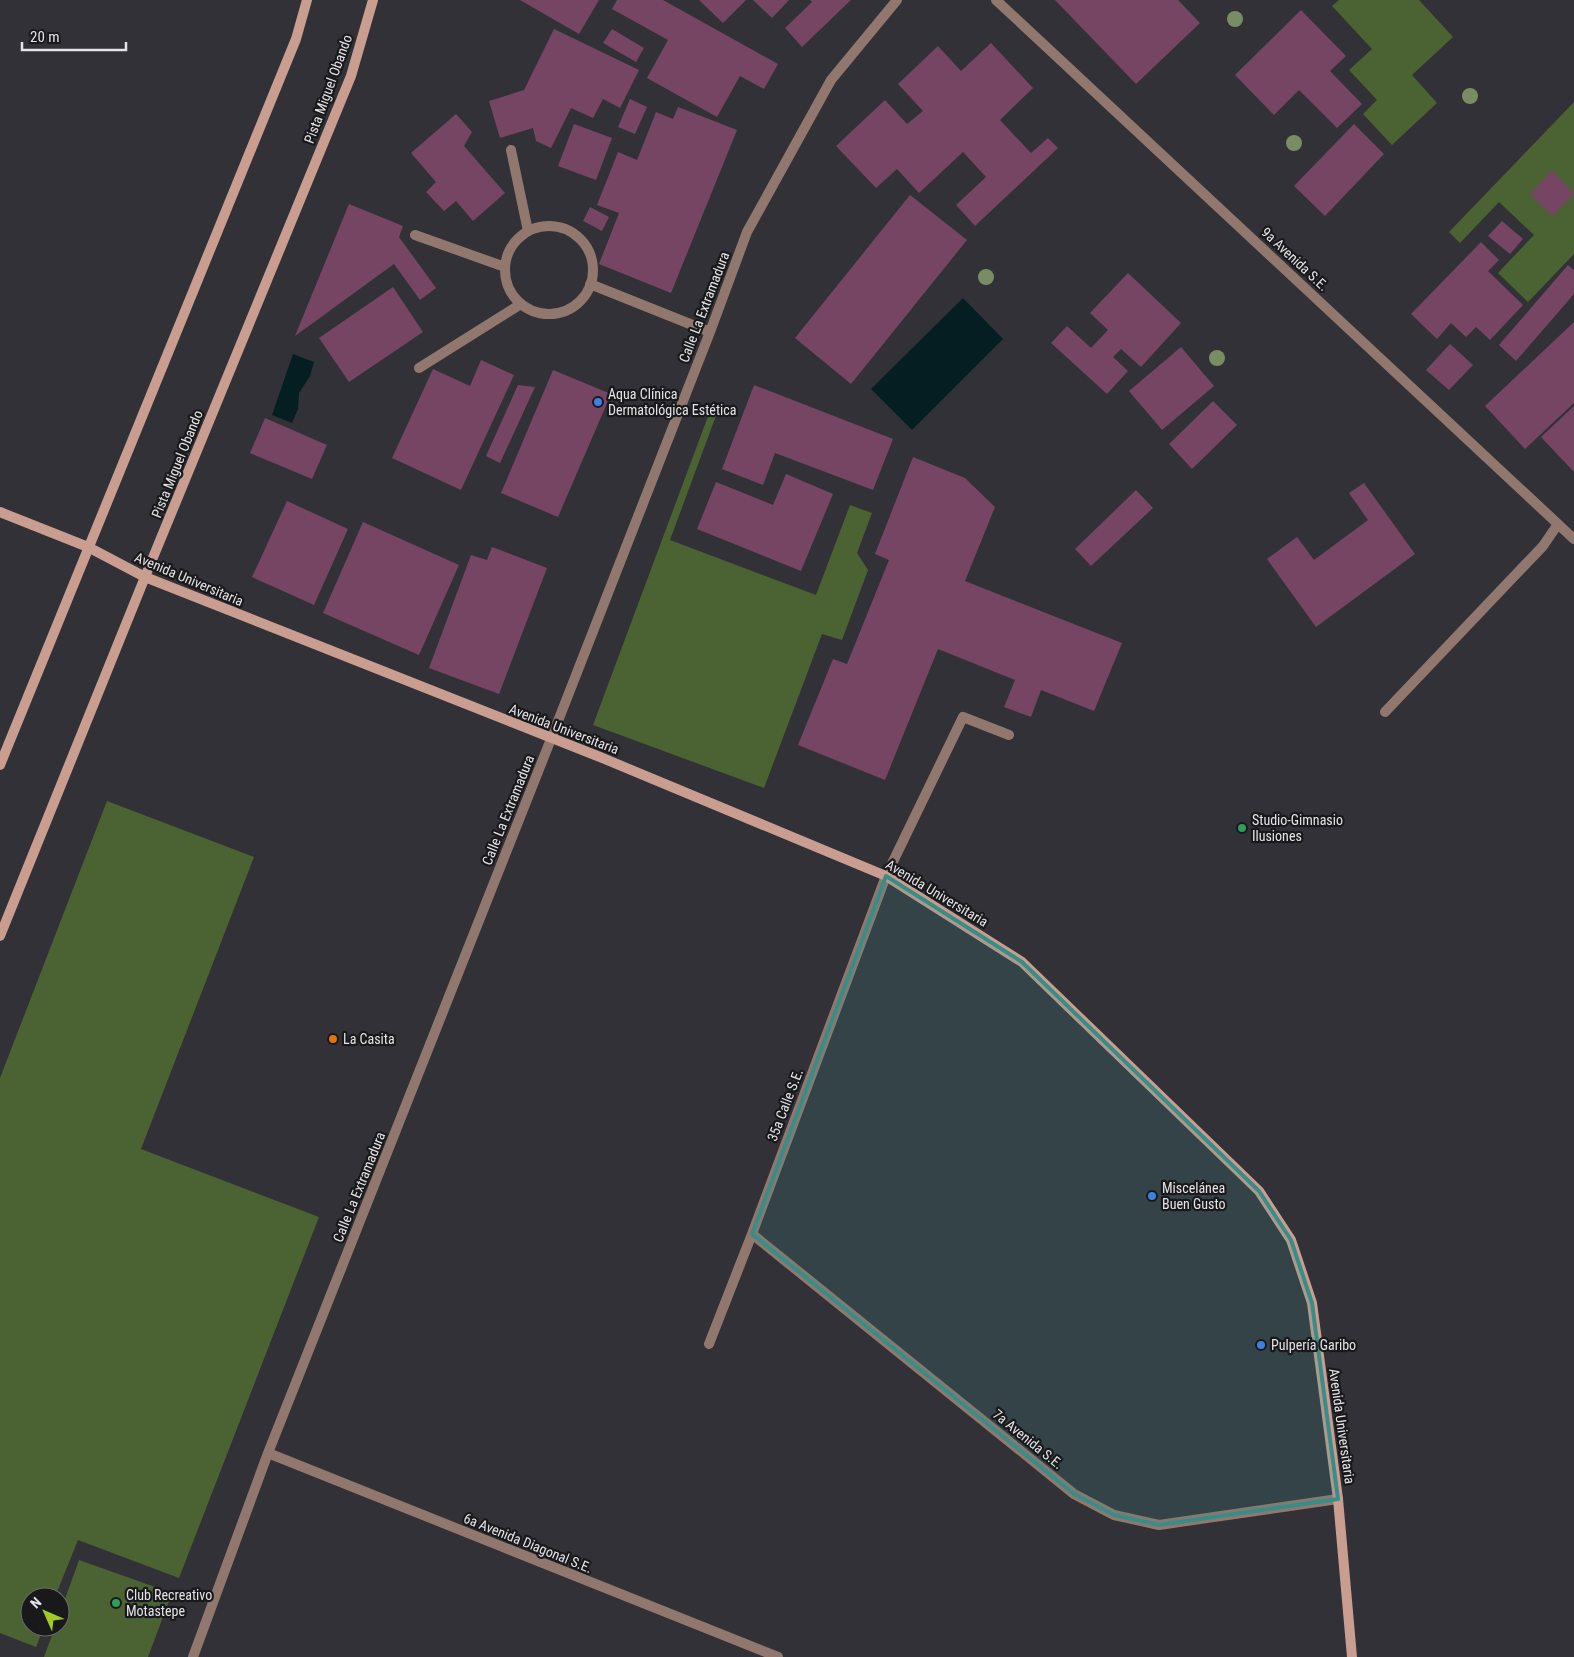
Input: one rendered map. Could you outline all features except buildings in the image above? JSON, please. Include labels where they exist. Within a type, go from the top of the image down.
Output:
[{"type":"street","points":[[0,765],[296,39],[307,0]]},
{"type":"street","name":"Pista Miguel Obando","points":[[0,936],[351,76],[373,0]]},
{"type":"street","name":"Calle La Extramadura","points":[[193,1657],[268,1453],[551,739],[710,332],[747,232],[831,80],[897,0]]},
{"type":"street","name":"9a Avenida S.E.","points":[[996,0],[1574,539]]},
{"type":"street","points":[[511,150],[528,231]]},
{"type":"street","points":[[542,226],[558,226],[571,232],[583,242],[590,255],[593,269],[590,284],[584,297],[573,306],[561,312],[547,314],[533,311],[521,304],[512,294],[506,281],[505,267],[508,254],[516,241],[528,231],[542,226]]},
{"type":"street","points":[[415,235],[505,267]]},
{"type":"street","points":[[590,284],[710,332]]},
{"type":"street","points":[[419,368],[521,304]]},
{"type":"street","name":"Avenida Universitaria","points":[[0,512],[88,547],[145,577],[600,757],[886,876],[1022,962],[1259,1191],[1292,1240],[1312,1303],[1338,1499],[1352,1657]]},
{"type":"street","points":[[1385,712],[1543,546],[1558,524]]},
{"type":"street","name":"35a Calle S.E.","points":[[708,1344],[752,1234],[886,876],[963,717],[1009,734]]},
{"type":"street","name":"7a Avenida S.E.","points":[[752,1234],[1074,1494],[1114,1515],[1159,1525],[1338,1499]]},
{"type":"street","name":"6a Avenida Diagonal S.E.","points":[[268,1453],[778,1657]]},
{"type":"highlighted area","points":[[886,876],[1022,962],[1259,1191],[1291,1240],[1312,1303],[1338,1499],[1159,1525],[1114,1515],[1074,1494],[752,1234]]},
{"type":"green space","points":[[1339,0],[1419,0],[1453,37],[1412,75],[1437,103],[1392,145],[1363,114],[1377,100],[1349,70],[1372,49],[1332,6]]},
{"type":"green space","points":[[1574,102],[1574,254],[1528,302],[1498,273],[1534,235],[1499,202],[1460,243],[1449,232]]},
{"type":"green space","points":[[710,411],[717,413],[670,540],[816,595],[850,505],[872,513],[857,553],[868,570],[842,640],[822,634],[764,788],[593,725]]},
{"type":"green space","points":[[107,801],[254,857],[141,1149],[319,1217],[179,1578],[78,1540],[59,1587],[20,1587],[20,1637],[40,1637],[36,1647],[0,1633],[0,1078]]},
{"type":"green space","name":"Club Recreativo Motastepe","points":[[79,1560],[172,1593],[148,1657],[44,1657],[51,1637],[70,1637],[69,1587]]},
{"type":"water","points":[[963,298],[1003,339],[912,430],[871,389]]},
{"type":"water","points":[[293,354],[314,362],[310,376],[299,393],[298,409],[292,423],[272,415]]},
{"type":"place","name":"Aqua Clínica Dermatológica Estética","points":[[598,402]]},
{"type":"place","name":"Studio-Gimnasio Ilusiones","points":[[1242,828]]},
{"type":"place","name":"La Casita","points":[[333,1039]]},
{"type":"place","name":"Miscelánea Buen Gusto","points":[[1152,1196]]},
{"type":"place","name":"Pulpería Garibo","points":[[1261,1345]]},
{"type":"place","name":"Club Recreativo Motastepe","points":[[116,1603]]}]
